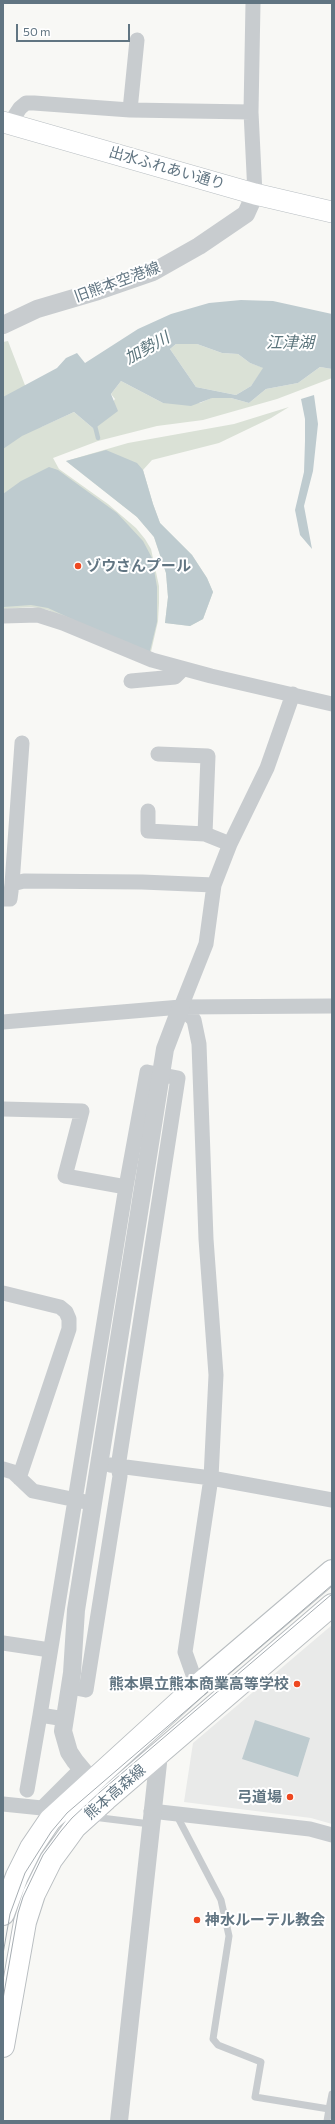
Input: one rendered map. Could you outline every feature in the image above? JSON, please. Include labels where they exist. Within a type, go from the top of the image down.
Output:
[{"type":"main road","name":"出水ふれあい通り","points":[[6,122],[255,194],[332,212]]},
{"type":"main road","name":"熊本高森線","points":[[3,1914],[10,1875],[50,1820],[86,1775],[197,1686],[332,1571]]},
{"type":"main road","name":"熊本高森線","points":[[3,2046],[25,1922],[34,1894],[51,1860],[75,1827],[332,1605]]},
{"type":"street","points":[[253,3],[251,112],[255,194]]},
{"type":"street","points":[[130,110],[137,40]]},
{"type":"street","points":[[6,122],[26,103],[130,110],[251,112]]},
{"type":"street","name":"旧熊本空港線","points":[[3,325],[37,309],[98,291],[153,272],[199,246],[246,214],[255,194]]},
{"type":"street","points":[[3,616],[44,617],[63,623],[152,660],[332,704]]},
{"type":"street","points":[[130,681],[175,677],[184,669]]},
{"type":"street","points":[[27,1790],[50,1650],[84,1502],[99,1464],[165,1049],[206,944],[214,885],[230,844],[267,768],[293,694]]},
{"type":"street","points":[[3,899],[10,899],[12,884],[22,743]]},
{"type":"street","points":[[158,754],[208,756],[205,834]]},
{"type":"street","points":[[148,811],[148,831],[205,834],[230,844]]},
{"type":"street","points":[[12,884],[24,881],[142,882],[214,885]]},
{"type":"street","points":[[3,1022],[181,1007],[332,1006]]},
{"type":"street","points":[[181,1007],[194,1020],[199,1044],[206,1239],[216,1374],[211,1478],[185,1652],[197,1686]]},
{"type":"street","points":[[70,1687],[86,1690],[120,1476],[118,1466],[178,1078],[147,1072],[126,1187],[84,1502],[70,1687],[63,1731],[67,1745],[86,1775],[106,1799]]},
{"type":"street","points":[[3,1109],[82,1111],[65,1176],[126,1187]]},
{"type":"street","points":[[3,1293],[60,1307],[66,1312],[69,1319],[68,1328],[19,1478]]},
{"type":"street","points":[[99,1464],[211,1478],[332,1500]]},
{"type":"street","points":[[3,1469],[12,1472],[33,1491],[84,1502]]},
{"type":"street","points":[[3,1643],[50,1650]]},
{"type":"street","points":[[40,1714],[65,1719]]},
{"type":"street","points":[[118,2121],[159,1754]]},
{"type":"street","points":[[3,1804],[42,1808],[86,1775]]},
{"type":"street","points":[[151,1818],[176,1814],[310,1829],[332,1835]]},
{"type":"lane","points":[[176,1814],[221,1900],[230,1936],[213,2039],[218,2045],[261,2062],[255,2097],[329,2109]]},
{"type":"lane","points":[[88,1816],[151,1818]]},
{"type":"lane","points":[[327,2121],[332,2094]]},
{"type":"shaded area","name":"ゾウさんプール","points":[[8,341],[41,427],[74,412],[94,429],[115,399],[111,394],[121,381],[163,403],[200,403],[211,398],[231,398],[249,403],[266,389],[298,383],[320,367],[332,369],[332,378],[277,399],[203,420],[157,426],[98,441],[53,458],[59,469],[108,504],[136,528],[151,549],[159,586],[159,603],[158,621],[150,656],[48,610],[32,607],[3,609],[3,342]]},
{"type":"shaded area","points":[[176,344],[197,344],[222,353],[238,354],[250,363],[264,368],[251,386],[236,395],[196,387],[170,349]]},
{"type":"shaded area","points":[[289,407],[271,418],[219,443],[152,460],[143,470],[160,523],[192,555],[207,578],[213,592],[203,619],[190,626],[165,623],[168,597],[166,573],[154,537],[137,517],[66,461],[128,443],[234,424]]},
{"type":"shaded area","name":"熊本県立熊本商業高等学校","points":[[332,1625],[332,1824],[311,1818],[184,1802],[193,1743]]},
{"type":"water","name":"江津湖","points":[[241,300],[273,301],[332,314],[332,369],[320,367],[298,383],[266,389],[249,403],[231,398],[212,398],[191,406],[163,403],[121,381],[111,394],[118,411],[94,429],[74,412],[22,436],[3,449],[3,397],[57,368],[66,358],[77,353],[85,363],[138,329],[171,314],[209,303]],"holes":[[[176,344],[197,344],[222,353],[238,354],[250,363],[263,368],[251,386],[236,395],[196,387],[170,349]]]},
{"type":"water","points":[[314,395],[318,424],[313,471],[304,506],[312,549],[300,535],[295,510],[304,472],[305,419],[301,399]]},
{"type":"water","points":[[106,450],[137,463],[143,470],[160,523],[192,555],[207,578],[213,592],[203,619],[190,626],[165,623],[168,597],[166,573],[154,537],[137,517],[66,461]]},
{"type":"water","name":"ゾウさんプール","points":[[49,467],[58,470],[117,513],[143,541],[152,558],[157,587],[157,622],[149,655],[48,608],[31,605],[3,607],[3,494],[21,481]]},
{"type":"water","points":[[255,1720],[310,1738],[298,1777],[242,1759]]},
{"type":"waterway","points":[[94,422],[98,438]]},
{"type":"tram line","points":[[3,1954],[10,1914],[25,1873],[51,1832],[67,1813],[332,1585]]},
{"type":"tram line","points":[[3,1999],[18,1913],[23,1897],[43,1855],[61,1831],[72,1818],[100,1792],[332,1594]]},
{"type":"place","name":"ゾウさんプール","points":[[78,566]]},
{"type":"place","name":"熊本県立熊本商業高等学校","points":[[297,1684]]},
{"type":"place","name":"弓道場","points":[[290,1797]]},
{"type":"place","name":"神水ルーテル教会","points":[[197,1920]]},
{"type":"water label","name":"加勢川","points":[[147,348]]}]
